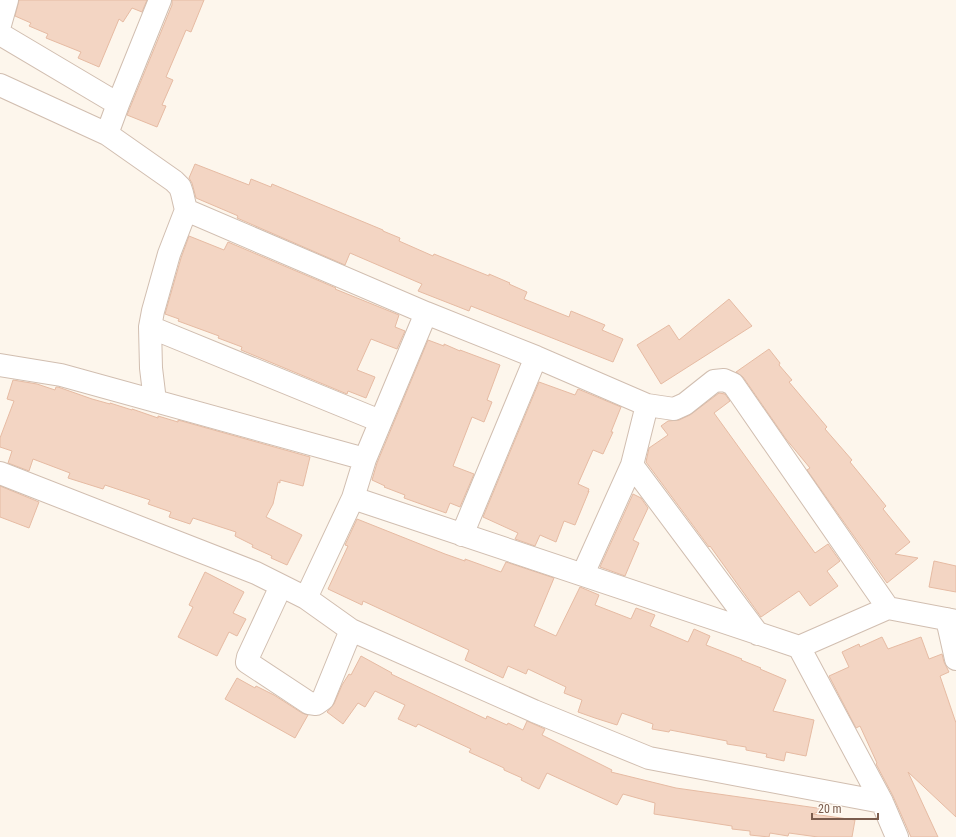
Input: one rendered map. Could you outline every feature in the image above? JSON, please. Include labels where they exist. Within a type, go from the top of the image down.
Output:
[{"type":"street","points":[[0,25],[7,0]]},
{"type":"street","points":[[107,134],[160,0]]},
{"type":"street","points":[[0,34],[118,104]]},
{"type":"street","points":[[0,85],[107,134],[180,186],[186,210],[169,254],[150,327],[151,368],[156,401]]},
{"type":"street","points":[[186,210],[426,313],[536,357],[647,405],[674,409],[685,404],[714,381],[724,380],[734,384],[888,608]]},
{"type":"street","points":[[306,598],[353,498],[364,459],[426,313]]},
{"type":"street","points":[[150,327],[380,422]]},
{"type":"street","points":[[462,535],[536,357]]},
{"type":"street","points":[[1,368],[61,375],[364,459]]},
{"type":"street","points":[[583,574],[632,465],[647,405]]},
{"type":"street","points":[[632,465],[758,634]]},
{"type":"street","points":[[0,472],[256,573],[306,598],[351,630],[534,711],[649,758],[882,802]]},
{"type":"street","points":[[353,498],[799,647],[888,608],[951,620],[956,659]]},
{"type":"street","points":[[282,586],[247,662],[309,703],[316,704],[323,699],[351,630]]},
{"type":"street","points":[[799,647],[882,802],[897,837]]},
{"type":"building","points":[[19,0],[147,0],[142,12],[132,8],[123,22],[119,19],[99,67],[78,58],[81,52],[46,38],[48,34],[29,26],[31,23],[15,16]]},
{"type":"building","points":[[172,0],[204,0],[191,32],[186,30],[166,77],[173,80],[162,105],[166,106],[157,127],[127,115],[172,5]]},
{"type":"building","points":[[195,164],[249,185],[251,179],[271,187],[272,184],[383,230],[400,238],[399,241],[433,256],[434,254],[510,283],[509,284],[527,292],[524,299],[569,317],[571,311],[605,325],[602,330],[623,339],[613,362],[471,306],[469,311],[418,291],[422,284],[350,253],[345,265],[237,218],[238,216],[236,215],[196,198],[189,178]]},
{"type":"building","points":[[189,236],[224,250],[228,242],[336,288],[335,289],[399,315],[395,327],[405,331],[397,349],[371,339],[357,370],[375,377],[366,398],[348,391],[347,394],[241,350],[242,347],[218,338],[219,336],[178,321],[179,319],[165,314]]},
{"type":"building","points":[[729,299],[752,326],[661,384],[637,345],[669,325],[679,340]]},
{"type":"building","points":[[428,340],[444,346],[444,344],[500,365],[487,400],[492,402],[484,422],[472,417],[453,466],[474,474],[460,507],[450,503],[446,513],[404,498],[405,495],[384,487],[385,486],[372,480],[377,463]]},
{"type":"building","points":[[769,349],[780,363],[779,365],[792,380],[789,382],[827,427],[825,429],[852,460],[850,462],[886,506],[883,509],[910,542],[895,554],[918,558],[887,583],[807,470],[810,468],[786,439],[743,377],[736,372]]},
{"type":"building","points":[[13,380],[37,384],[55,390],[56,387],[58,387],[92,399],[132,409],[158,418],[158,416],[178,422],[178,420],[310,457],[303,486],[280,480],[280,483],[278,482],[273,504],[266,517],[302,535],[287,565],[271,558],[272,556],[252,547],[253,545],[235,536],[236,532],[193,518],[190,524],[169,517],[171,512],[148,504],[150,500],[105,485],[103,489],[68,478],[70,473],[33,459],[29,471],[8,463],[12,451],[0,447],[0,438],[14,401],[7,399]]},
{"type":"building","points":[[539,382],[575,395],[578,389],[621,407],[611,432],[613,432],[603,454],[593,450],[578,484],[589,489],[588,492],[589,491],[575,525],[564,521],[556,542],[540,535],[535,546],[515,539],[518,533],[483,517]]},
{"type":"building","points":[[719,393],[725,394],[730,401],[714,413],[815,553],[828,544],[840,561],[827,571],[838,586],[810,606],[799,591],[761,617],[710,546],[709,547],[646,462],[649,448],[668,435],[661,426],[668,421],[679,420],[690,415]]},
{"type":"building","points":[[0,486],[39,502],[29,528],[0,517]]},
{"type":"building","points":[[633,494],[641,498],[648,508],[633,540],[639,543],[625,576],[600,567]]},
{"type":"building","points":[[357,519],[445,554],[465,561],[465,559],[501,572],[506,562],[554,578],[534,626],[556,636],[580,587],[599,595],[595,605],[631,619],[636,608],[655,615],[650,626],[688,642],[694,629],[710,636],[706,645],[742,659],[741,660],[786,680],[773,711],[814,720],[806,756],[786,752],[784,761],[766,757],[767,754],[746,750],[746,747],[727,744],[727,741],[670,730],[669,732],[652,729],[653,724],[622,713],[617,725],[595,718],[578,712],[582,700],[564,693],[566,687],[528,669],[526,674],[508,666],[503,678],[465,660],[469,650],[363,601],[362,605],[328,589],[348,546],[345,545]]},
{"type":"building","points":[[934,561],[956,566],[956,592],[929,587]]},
{"type":"building","points":[[205,572],[244,592],[233,613],[246,619],[237,636],[229,632],[217,656],[178,637],[193,607],[189,605]]},
{"type":"building","points":[[882,637],[888,649],[921,637],[929,659],[942,654],[949,672],[940,676],[956,723],[956,817],[908,772],[938,837],[911,837],[893,796],[876,764],[877,763],[860,726],[856,728],[829,676],[849,667],[842,652],[859,644],[860,647]]},
{"type":"building","points":[[361,656],[392,673],[391,674],[486,719],[487,716],[523,730],[527,721],[545,729],[542,735],[612,770],[611,772],[676,788],[824,809],[813,814],[855,820],[852,837],[818,837],[789,833],[788,836],[770,833],[769,837],[750,835],[750,831],[732,829],[732,826],[654,814],[655,803],[623,794],[617,805],[547,773],[539,789],[521,780],[522,778],[504,770],[504,768],[469,752],[471,749],[418,724],[416,727],[398,719],[405,705],[375,691],[365,707],[358,703],[343,724],[327,712],[334,704],[342,685],[349,674],[351,675]]},
{"type":"building","points":[[237,678],[255,688],[256,686],[274,695],[302,713],[308,715],[295,738],[225,699]]}]
